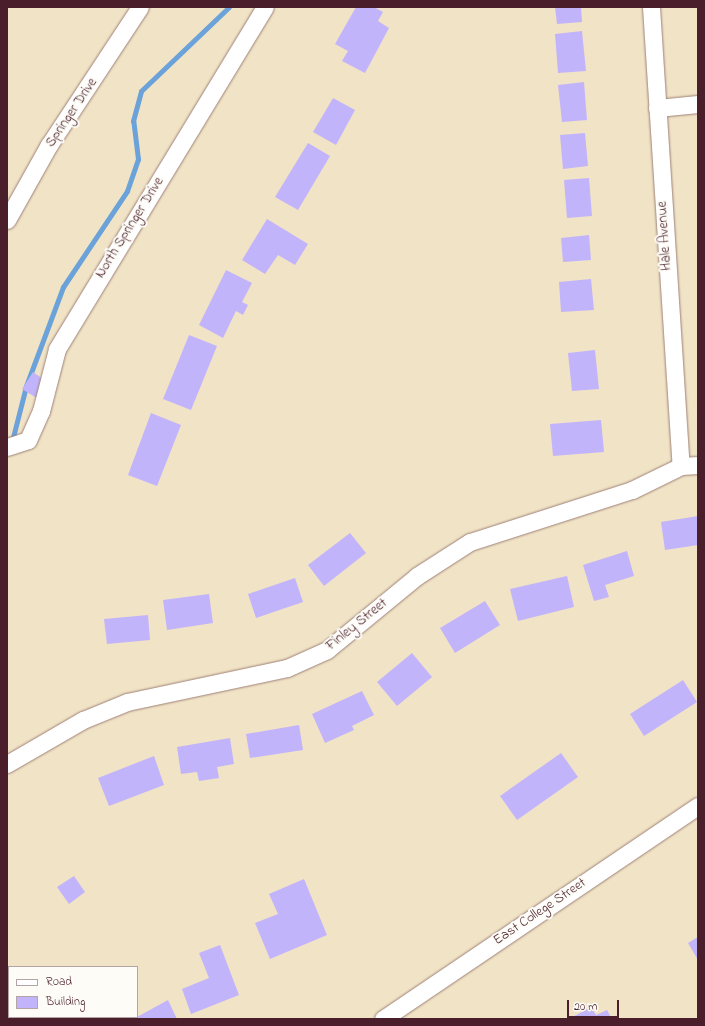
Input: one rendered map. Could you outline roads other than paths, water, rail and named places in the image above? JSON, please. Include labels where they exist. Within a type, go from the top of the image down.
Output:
[{"type":"street","name":"Springer Drive","points":[[7,220],[49,146],[140,7]]},
{"type":"street","name":"North Springer Drive","points":[[7,447],[28,440],[41,410],[57,349],[265,7]]},
{"type":"street","name":"Hale Avenue","points":[[650,7],[681,466]]},
{"type":"street","points":[[657,108],[698,104]]},
{"type":"street","name":"Finley Street","points":[[7,764],[83,720],[127,702],[287,668],[327,650],[417,576],[470,542],[632,490],[681,466],[698,465]]},
{"type":"street","name":"East College Street","points":[[382,1019],[698,806]]},
{"type":"waterway","points":[[12,441],[26,386],[63,287],[127,191],[138,159],[133,121],[141,91],[229,7]]}]
